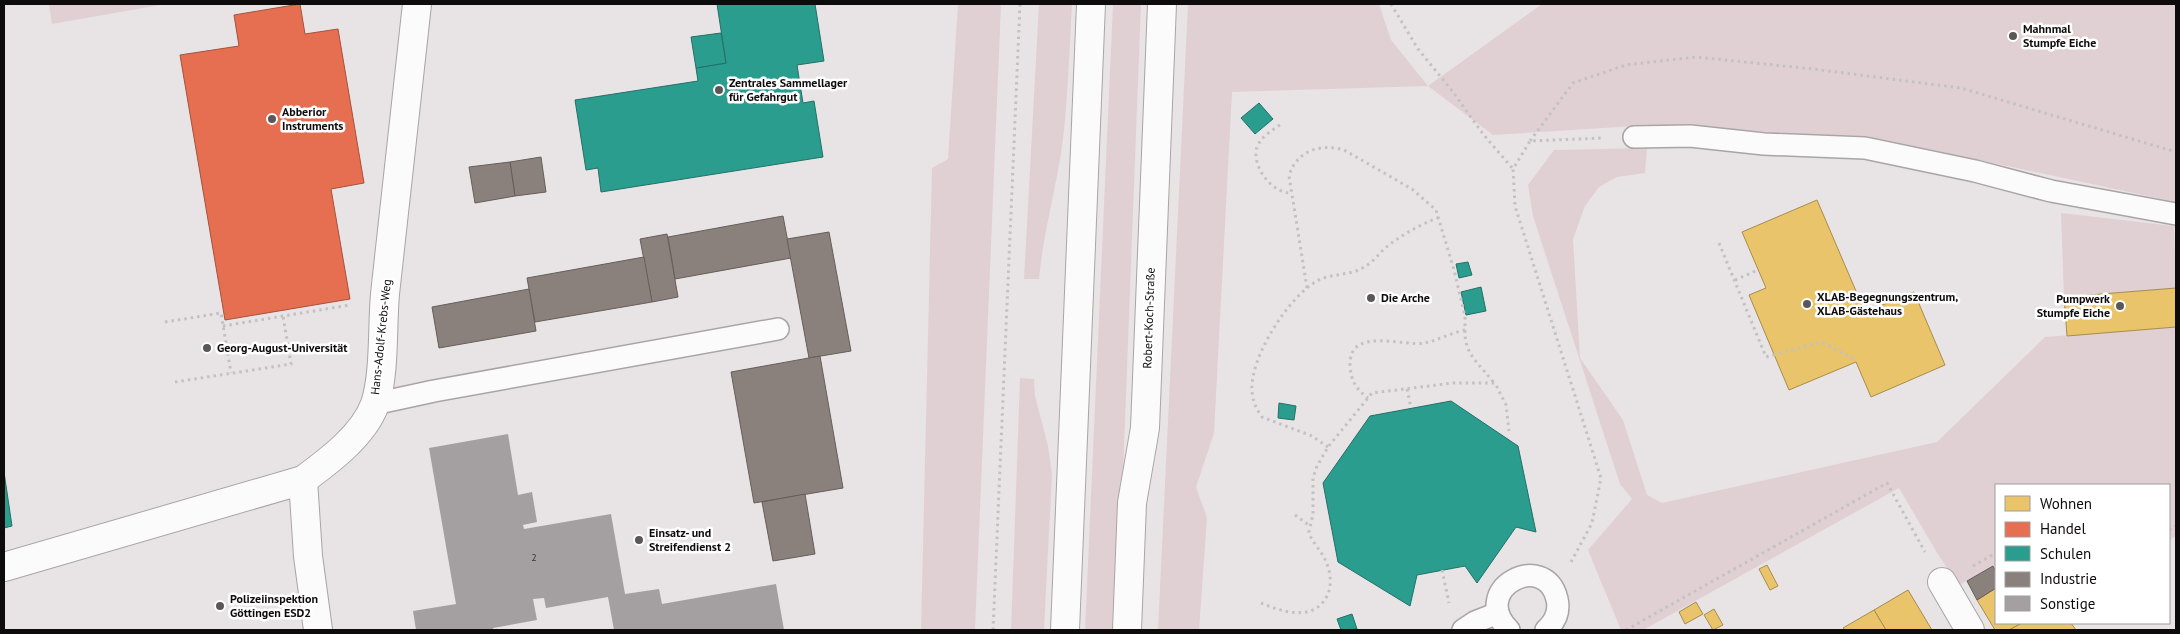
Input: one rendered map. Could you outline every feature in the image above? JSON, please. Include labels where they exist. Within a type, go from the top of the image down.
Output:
[{"type":"street","name":"Hans-Adolf-Krebs-Weg","points":[[4,567],[303,480],[329,461],[355,436],[374,404],[379,376],[385,298],[417,4]]},
{"type":"street","points":[[1065,630],[1091,4]]},
{"type":"street","name":"Robert-Koch-Straße","points":[[1127,630],[1132,503],[1145,428],[1162,4]]},
{"type":"street","points":[[303,480],[308,556],[318,630]]},
{"type":"street","points":[[1942,582],[1970,630]]},
{"type":"lane","points":[[1634,137],[1690,136],[1764,144],[1865,148],[1975,171],[2051,191],[2176,214]]},
{"type":"lane","points":[[374,404],[434,391],[778,329]]},
{"type":"lane","points":[[1463,630],[1475,622],[1504,622],[1497,602],[1501,592],[1513,580],[1529,576],[1540,578],[1549,584],[1556,593],[1558,604],[1557,616],[1552,625],[1546,630]]},
{"type":"path","points":[[993,630],[1020,4]]},
{"type":"path","points":[[1391,4],[1418,49],[1453,92],[1483,134],[1513,169]]},
{"type":"path","points":[[1549,584],[1564,574],[1592,523],[1601,478],[1515,206],[1513,169],[1530,141],[1573,83],[1626,65],[1696,57],[1813,69],[1961,88],[2176,152]]},
{"type":"path","points":[[1280,125],[1267,134],[1260,142],[1256,149],[1256,158],[1259,169],[1274,186],[1292,193]]},
{"type":"path","points":[[1530,141],[1634,137]]},
{"type":"path","points":[[1307,288],[1292,193],[1290,176],[1292,165],[1298,157],[1320,149],[1333,147],[1358,158],[1412,188],[1429,202],[1440,217],[1465,316],[1465,340],[1468,352],[1494,383],[1506,406],[1510,431]]},
{"type":"path","points":[[1328,447],[1312,436],[1262,417],[1254,403],[1252,394],[1256,364],[1284,313],[1307,288],[1318,280],[1364,268],[1400,236],[1440,217]]},
{"type":"path","points":[[1719,242],[1766,357],[1821,342],[1856,360]]},
{"type":"path","points":[[1735,280],[1758,270]]},
{"type":"path","points":[[223,326],[345,305]]},
{"type":"path","points":[[165,322],[221,313],[231,373]]},
{"type":"path","points":[[175,382],[291,364],[283,316]]},
{"type":"path","points":[[1368,398],[1356,389],[1350,371],[1352,354],[1364,343],[1383,340],[1425,342],[1465,330]]},
{"type":"path","points":[[1261,603],[1293,613],[1316,609],[1324,603],[1329,591],[1330,576],[1327,562],[1310,538],[1313,514],[1313,478],[1328,447],[1372,393],[1453,383],[1494,383]]},
{"type":"path","points":[[1408,389],[1411,408]]},
{"type":"path","points":[[1626,630],[1887,483],[1942,582]]},
{"type":"path","points":[[1294,515],[1310,526]]},
{"type":"shaded area","points":[[49,4],[166,4],[52,24]]},
{"type":"shaded area","points":[[958,4],[1001,4],[975,630],[921,630],[932,168],[948,159]]},
{"type":"shaded area","points":[[1039,4],[1072,4],[1069,60],[1061,154],[1039,279],[1024,279]]},
{"type":"shaded area","points":[[1113,4],[1141,4],[1117,630],[1085,630]]},
{"type":"shaded area","points":[[1188,4],[1379,4],[1391,40],[1428,86],[1232,92],[1214,433],[1196,487],[1207,518],[1199,630],[1158,630]]},
{"type":"shaded area","points":[[1542,4],[2176,4],[2176,202],[1867,136],[1651,125],[1493,135],[1428,86]]},
{"type":"shaded area","points":[[1647,148],[1645,173],[1617,177],[1599,187],[1585,206],[1573,239],[1580,358],[1623,420],[1647,495],[1662,503],[1937,442],[2045,337],[2176,327],[2176,536],[2170,539],[2170,484],[1995,484],[1995,566],[1959,585],[1939,556],[1899,488],[1643,630],[1621,630],[1588,550],[1632,499],[1620,484],[1533,216],[1528,185],[1554,150]]},
{"type":"shaded area","points":[[2061,213],[2174,226],[2176,288],[2064,297]]},
{"type":"shaded area","points":[[1020,378],[1034,379],[1035,396],[1048,446],[1052,474],[1044,630],[1011,630]]},
{"type":"building: Wohnen","name":"XLAB-Begegnungszentrum, XLAB-Gästehaus","points":[[1817,200],[1865,312],[1914,292],[1945,365],[1871,397],[1856,362],[1789,390],[1749,295],[1766,288],[1742,232]]},
{"type":"building: Wohnen","name":"Pumpwerk Stumpfe Eiche","points":[[2176,288],[2176,327],[2067,336],[2064,297]]},
{"type":"building: Wohnen","points":[[1767,565],[1778,586],[1770,590],[1759,569]]},
{"type":"building: Wohnen","points":[[1995,589],[1995,624],[2020,624],[2009,630],[1995,630],[1977,600]]},
{"type":"building: Wohnen","points":[[1908,590],[1932,630],[1886,630],[1874,610]]},
{"type":"building: Wohnen","points":[[1696,602],[1703,614],[1685,624],[1679,612]]},
{"type":"building: Wohnen","points":[[1714,609],[1723,625],[1713,630],[1704,615]]},
{"type":"building: Wohnen","points":[[1874,610],[1886,630],[1845,630],[1843,628]]},
{"type":"building: Wohnen","points":[[2020,624],[2072,624],[2076,630],[2009,630]]},
{"type":"building: Handel","name":"Abberior Instruments","points":[[300,4],[305,34],[338,29],[364,183],[331,189],[350,299],[225,320],[180,55],[239,46],[234,15]]},
{"type":"building: Schulen","name":"Zentrales Sammellager für Gefahrgut","points":[[717,4],[815,4],[824,61],[797,65],[803,103],[814,101],[823,157],[601,192],[598,168],[586,170],[575,100],[698,81],[696,68],[726,63]]},
{"type":"building: Schulen","points":[[721,33],[726,63],[696,68],[691,37]]},
{"type":"building: Schulen","points":[[1259,103],[1273,119],[1255,134],[1241,118]]},
{"type":"building: Schulen","points":[[1468,262],[1472,275],[1459,278],[1456,264]]},
{"type":"building: Schulen","points":[[1481,287],[1486,311],[1466,315],[1461,292]]},
{"type":"building: Schulen","points":[[1451,401],[1518,446],[1536,532],[1516,527],[1477,583],[1465,566],[1417,575],[1410,606],[1338,562],[1323,483],[1370,416]]},
{"type":"building: Schulen","points":[[1279,403],[1296,406],[1294,420],[1278,418]]},
{"type":"building: Schulen","points":[[4,472],[12,526],[4,528]]},
{"type":"building: Schulen","points":[[1352,614],[1357,629],[1341,630],[1337,619]]},
{"type":"building: Industrie","points":[[541,157],[546,192],[515,196],[510,162]]},
{"type":"building: Industrie","points":[[510,162],[515,196],[475,203],[469,167]]},
{"type":"building: Industrie","points":[[783,216],[791,258],[675,279],[668,237]]},
{"type":"building: Industrie","points":[[829,232],[851,351],[809,358],[787,239]]},
{"type":"building: Industrie","points":[[667,234],[678,297],[652,302],[640,239]]},
{"type":"building: Industrie","points":[[644,257],[652,302],[535,322],[527,278]]},
{"type":"building: Industrie","points":[[529,289],[536,331],[439,348],[432,307]]},
{"type":"building: Industrie","points":[[820,356],[843,488],[754,503],[731,372]]},
{"type":"building: Industrie","points":[[805,494],[815,554],[773,561],[762,502]]},
{"type":"building: Industrie","points":[[1993,566],[1995,570],[1995,589],[1977,600],[1967,581]]},
{"type":"building: Sonstige","points":[[508,434],[518,495],[532,492],[537,522],[523,525],[524,529],[611,514],[625,594],[659,589],[662,604],[776,584],[784,630],[614,630],[608,597],[546,608],[544,598],[533,599],[537,620],[493,628],[493,630],[416,630],[413,611],[456,604],[429,448]]},
{"type":"place","name":"Mahnmal Stumpfe Eiche","points":[[2013,36]]},
{"type":"place","name":"Zentrales Sammellager für Gefahrgut","points":[[719,90]]},
{"type":"place","name":"Abberior Instruments","points":[[272,119]]},
{"type":"place","name":"Die Arche","points":[[1371,298]]},
{"type":"place","name":"XLAB-Begegnungszentrum, XLAB-Gästehaus","points":[[1807,304]]},
{"type":"place","name":"Pumpwerk Stumpfe Eiche","points":[[2120,306]]},
{"type":"place","name":"Georg-August-Universität","points":[[207,348]]},
{"type":"place","name":"Einsatz- und Streifendienst 2","points":[[639,540]]},
{"type":"place","name":"Polizeiinspektion Göttingen ESD2","points":[[220,606]]}]
